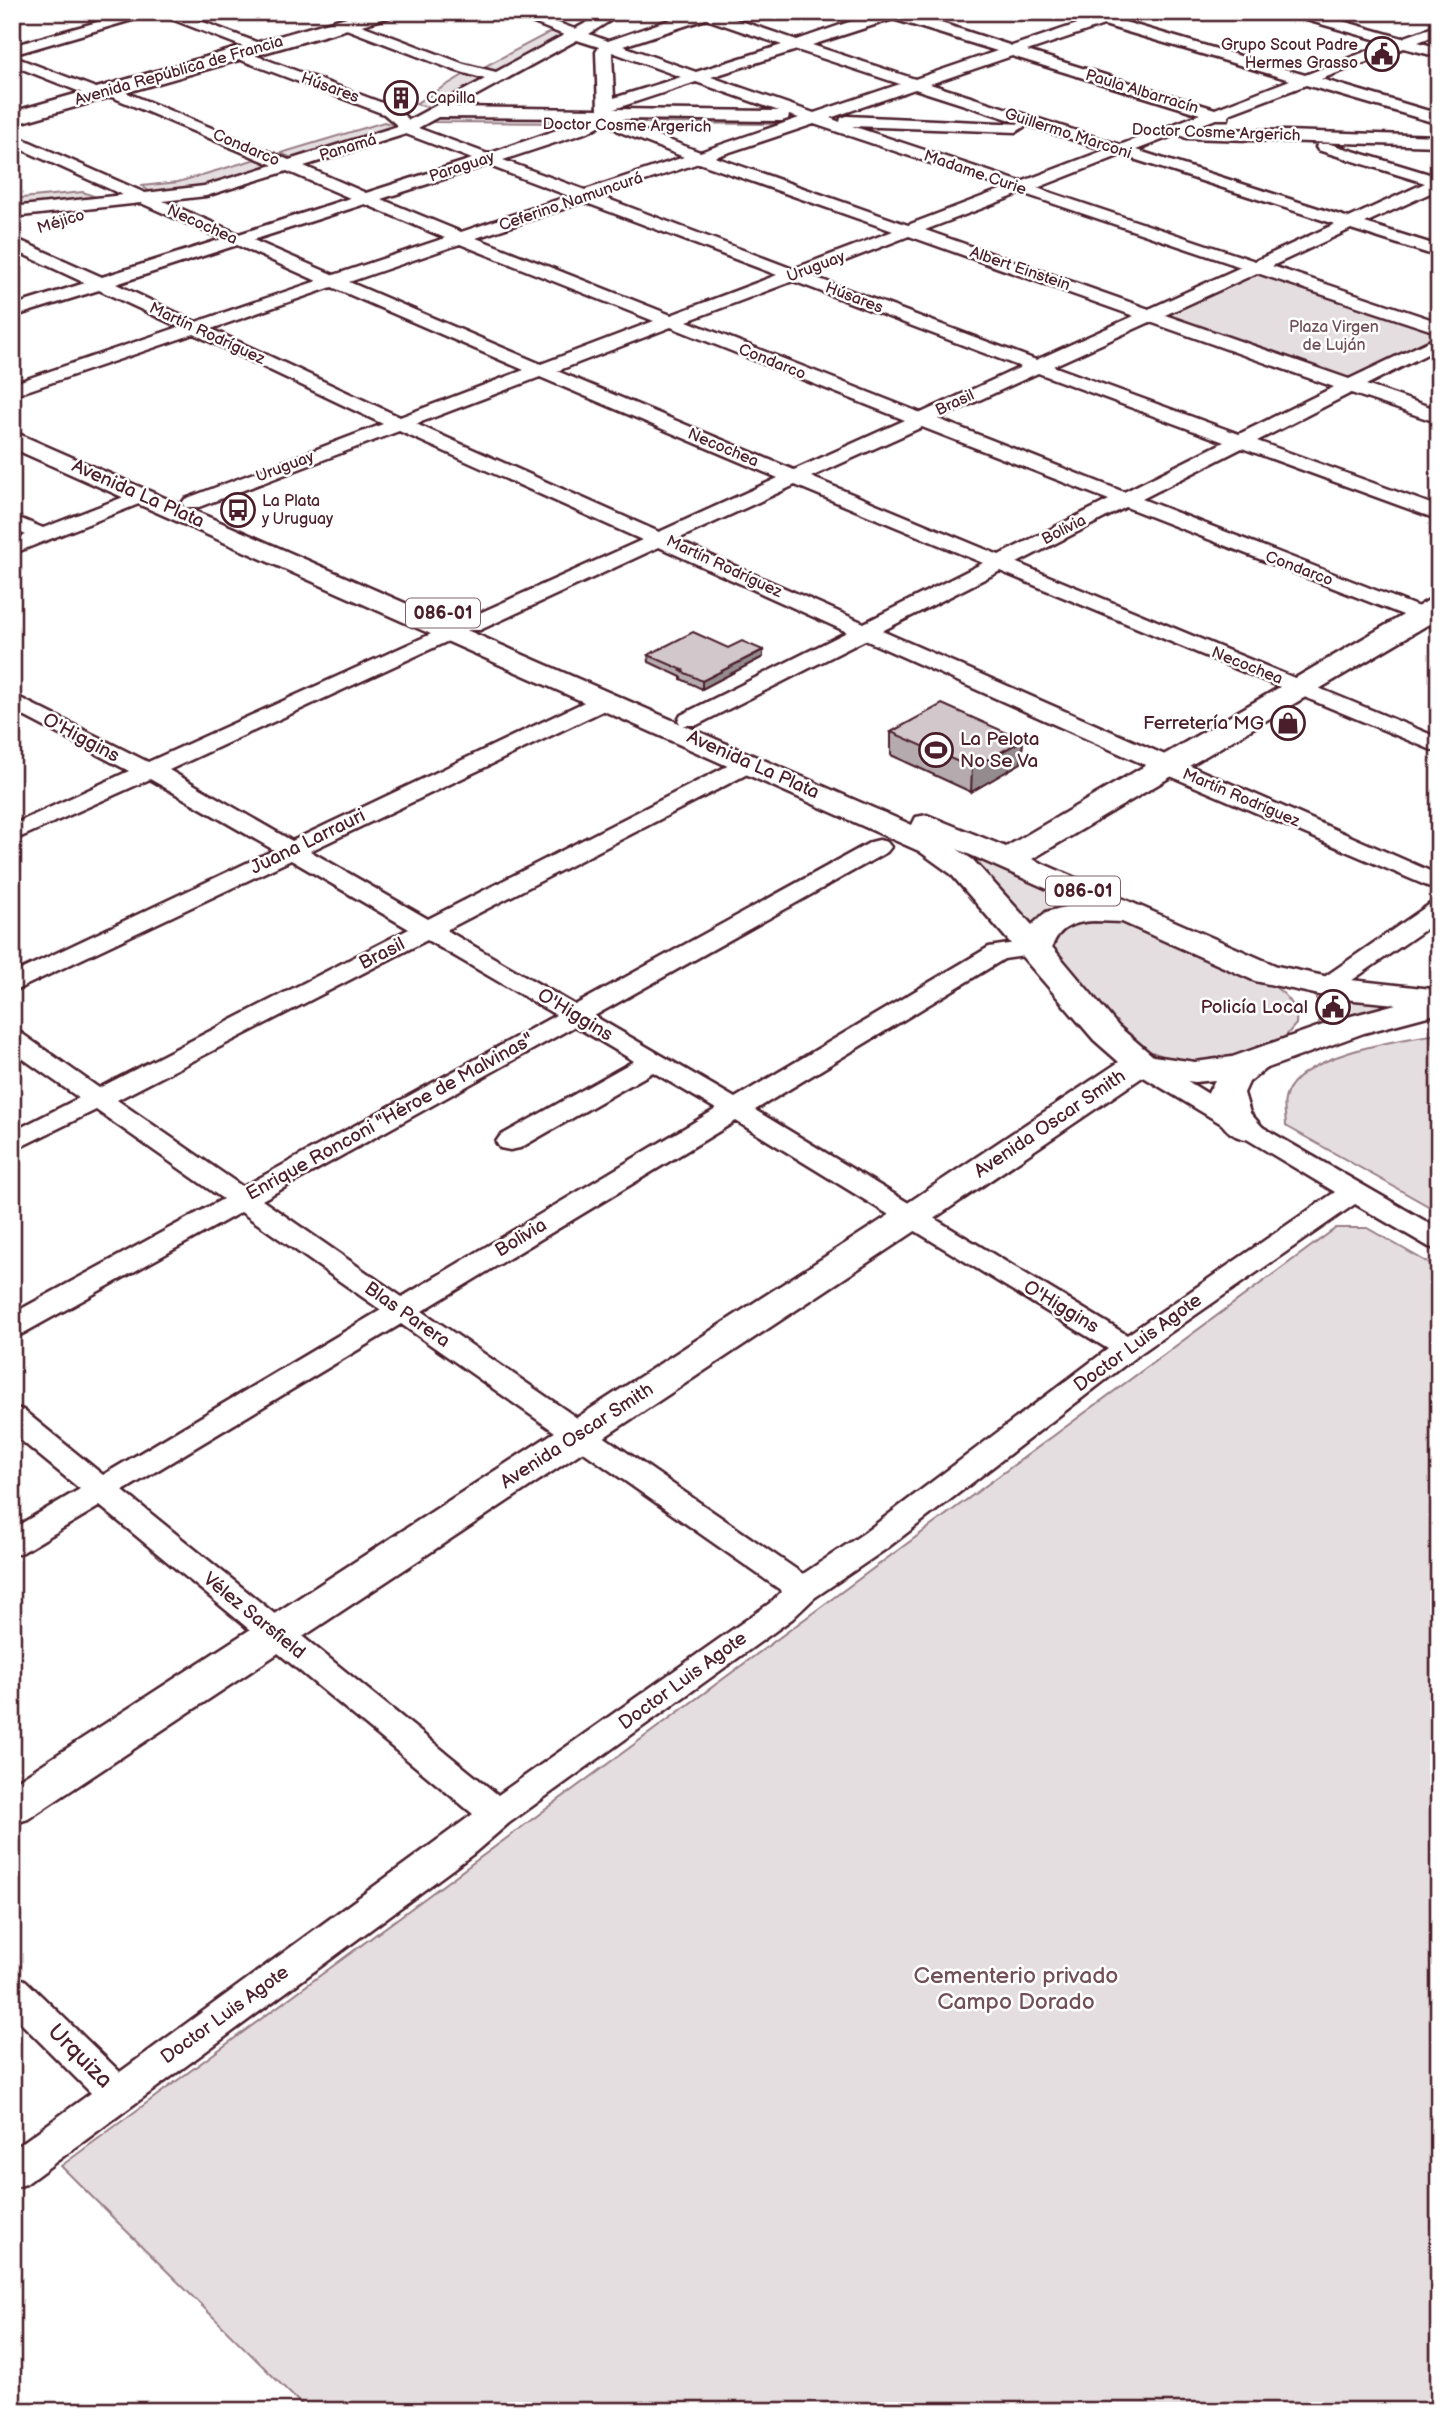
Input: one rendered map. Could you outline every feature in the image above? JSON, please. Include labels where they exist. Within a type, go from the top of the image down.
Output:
[{"type":"main road","name":"Avenida República de Francia","points":[[12,119],[386,12]]},
{"type":"main road","name":"Avenida La Plata","points":[[12,425],[192,503],[461,628],[605,701],[901,829],[941,850],[962,867],[1035,948],[1106,1034],[1140,1064]]},
{"type":"main road","name":"Avenida La Plata","points":[[12,439],[142,496],[690,720],[1157,923],[1267,974],[1326,987],[1386,995],[1439,997]]},
{"type":"main road","points":[[1009,859],[1301,688],[1433,615]]},
{"type":"main road","points":[[1035,948],[1037,939],[1045,929],[1074,913],[1118,913],[1157,923]]},
{"type":"main road","points":[[1247,1130],[1230,1112],[1226,1093],[1235,1076],[1301,1034],[1306,1023],[1306,1011],[1293,988],[1267,974]]},
{"type":"main road","points":[[1140,1064],[1195,1072],[1265,1058],[1352,1026],[1439,1003]]},
{"type":"main road","name":"Avenida Oscar Smith","points":[[12,1807],[1140,1064]]},
{"type":"street","points":[[12,51],[150,12]]},
{"type":"street","points":[[163,12],[259,48]]},
{"type":"street","name":"Madame Curie","points":[[513,12],[695,78],[1439,328]]},
{"type":"street","name":"Panamá","points":[[368,123],[439,112],[496,77],[617,12]]},
{"type":"street","points":[[1076,12],[1439,119]]},
{"type":"street","name":"Ceferino Namuncurá","points":[[12,390],[1128,12]]},
{"type":"street","points":[[1294,12],[1439,53]]},
{"type":"street","points":[[439,112],[606,117],[604,52],[607,46],[706,13]]},
{"type":"street","name":"Guillermo Marconi","points":[[706,13],[797,46],[1049,128],[1439,251]]},
{"type":"street","name":"Paraguay","points":[[12,312],[487,159],[606,117],[695,78],[893,13]]},
{"type":"street","name":"Paula Albarracín","points":[[893,13],[1439,183]]},
{"type":"street","points":[[553,27],[570,17]]},
{"type":"street","points":[[346,24],[459,67],[496,77]]},
{"type":"street","name":"Uruguay","points":[[192,503],[1439,29]]},
{"type":"street","name":"Húsares","points":[[238,54],[400,117],[487,159],[1035,366],[1439,514]]},
{"type":"street","name":"Condarco","points":[[12,60],[103,92],[462,239],[1123,500],[1433,615]]},
{"type":"street","name":"Doctor Cosme Argerich","points":[[474,124],[644,115],[813,118],[1439,141]]},
{"type":"street","name":"Panamá","points":[[145,199],[206,191],[289,166],[400,117]]},
{"type":"street","name":"Doctor Cosme Argerich","points":[[606,117],[779,130]]},
{"type":"street","name":"Albert Einstein","points":[[606,117],[702,158],[1439,417]]},
{"type":"street","name":"Necochea","points":[[12,139],[112,194],[145,199],[538,372],[1439,746]]},
{"type":"street","name":"Panamá","points":[[235,163],[289,147]]},
{"type":"street","points":[[12,212],[112,194],[195,175]]},
{"type":"street","name":"Brasil","points":[[461,628],[1439,183]]},
{"type":"street","points":[[12,196],[112,194]]},
{"type":"street","name":"Méjico","points":[[12,240],[102,209],[112,194]]},
{"type":"street","name":"Martín Rodríguez","points":[[12,240],[99,284],[399,424],[661,538],[1169,767],[1439,884]]},
{"type":"street","name":"Bolivia","points":[[690,720],[1439,341]]},
{"type":"street","points":[[12,548],[142,496]]},
{"type":"street","points":[[12,521],[43,536]]},
{"type":"street","points":[[12,834],[461,628]]},
{"type":"street","name":"O'Higgins","points":[[12,701],[130,764],[149,770],[576,1015],[1128,1348]]},
{"type":"street","name":"Juana Larrauri","points":[[12,984],[605,701]]},
{"type":"street","name":"Brasil","points":[[12,1143],[751,764]]},
{"type":"street","name":"Enrique Ronconi \"Héroe de Malvinas\"","points":[[12,1327],[879,847]]},
{"type":"street","points":[[1326,987],[1439,909]]},
{"type":"street","name":"Bolivia","points":[[12,1544],[998,952],[1035,948]]},
{"type":"street","name":"Blas Parera","points":[[12,1039],[803,1590]]},
{"type":"street","points":[[510,1142],[653,1061]]},
{"type":"street","points":[[1140,1064],[1247,1130],[1439,1241]]},
{"type":"street","name":"Doctor Luis Agote","points":[[12,2172],[461,1844],[497,1814],[780,1611],[803,1590],[875,1541],[1128,1348],[1354,1192]]},
{"type":"street","name":"Vélez Sarsfield","points":[[12,1417],[497,1814]]},
{"type":"street","name":"Urquiza","points":[[12,1990],[117,2094]]},
{"type":"green space","points":[[552,31],[563,35],[496,74],[478,70]]},
{"type":"green space","points":[[465,74],[486,79],[434,109],[415,104]]},
{"type":"green space","points":[[439,116],[586,117],[582,123],[426,122]]},
{"type":"green space","points":[[626,117],[784,120],[772,124],[634,123],[621,120]]},
{"type":"green space","points":[[384,122],[400,127],[295,160],[281,153]]},
{"type":"green space","points":[[256,159],[275,167],[191,190],[153,194],[142,186],[178,182]]},
{"type":"green space","points":[[83,192],[101,199],[12,208],[12,199]]},
{"type":"green space","name":"Plaza Virgen de Luján","points":[[1255,266],[1439,328],[1439,341],[1350,386],[1150,314]]},
{"type":"green space","points":[[12,430],[1086,900],[1035,934],[972,864],[12,433]]},
{"type":"green space","points":[[1099,918],[1142,925],[1272,985],[1290,1001],[1296,1024],[1284,1038],[1221,1062],[1193,1062],[1149,1051],[1130,1038],[1054,949],[1054,938],[1062,927]]},
{"type":"green space","points":[[1312,992],[1408,1001],[1319,1027],[1320,1005]]},
{"type":"green space","points":[[1439,1034],[1439,1212],[1286,1126],[1285,1099],[1293,1084],[1308,1071],[1328,1060],[1376,1045]]},
{"type":"green space","name":"Cementerio privado Campo Dorado","points":[[1336,1228],[1367,1228],[1439,1269],[1439,2411],[301,2411],[304,2407],[61,2166]]},
{"type":"building","points":[[693,632],[728,648],[742,641],[763,650],[702,681],[648,655]]},
{"type":"building","points":[[942,704],[1023,740],[972,768],[891,732]]},
{"type":"place","name":"Grupo Scout Padre Hermes Grasso","points":[[1382,54]]},
{"type":"place","name":"Capilla","points":[[401,98]]},
{"type":"place","name":"La Plata y Uruguay","points":[[238,510]]},
{"type":"place","name":"Ferretería MG","points":[[1288,723]]},
{"type":"place","name":"La Pelota No Se Va","points":[[936,750]]},
{"type":"place","name":"Policía Local","points":[[1333,1007]]}]
